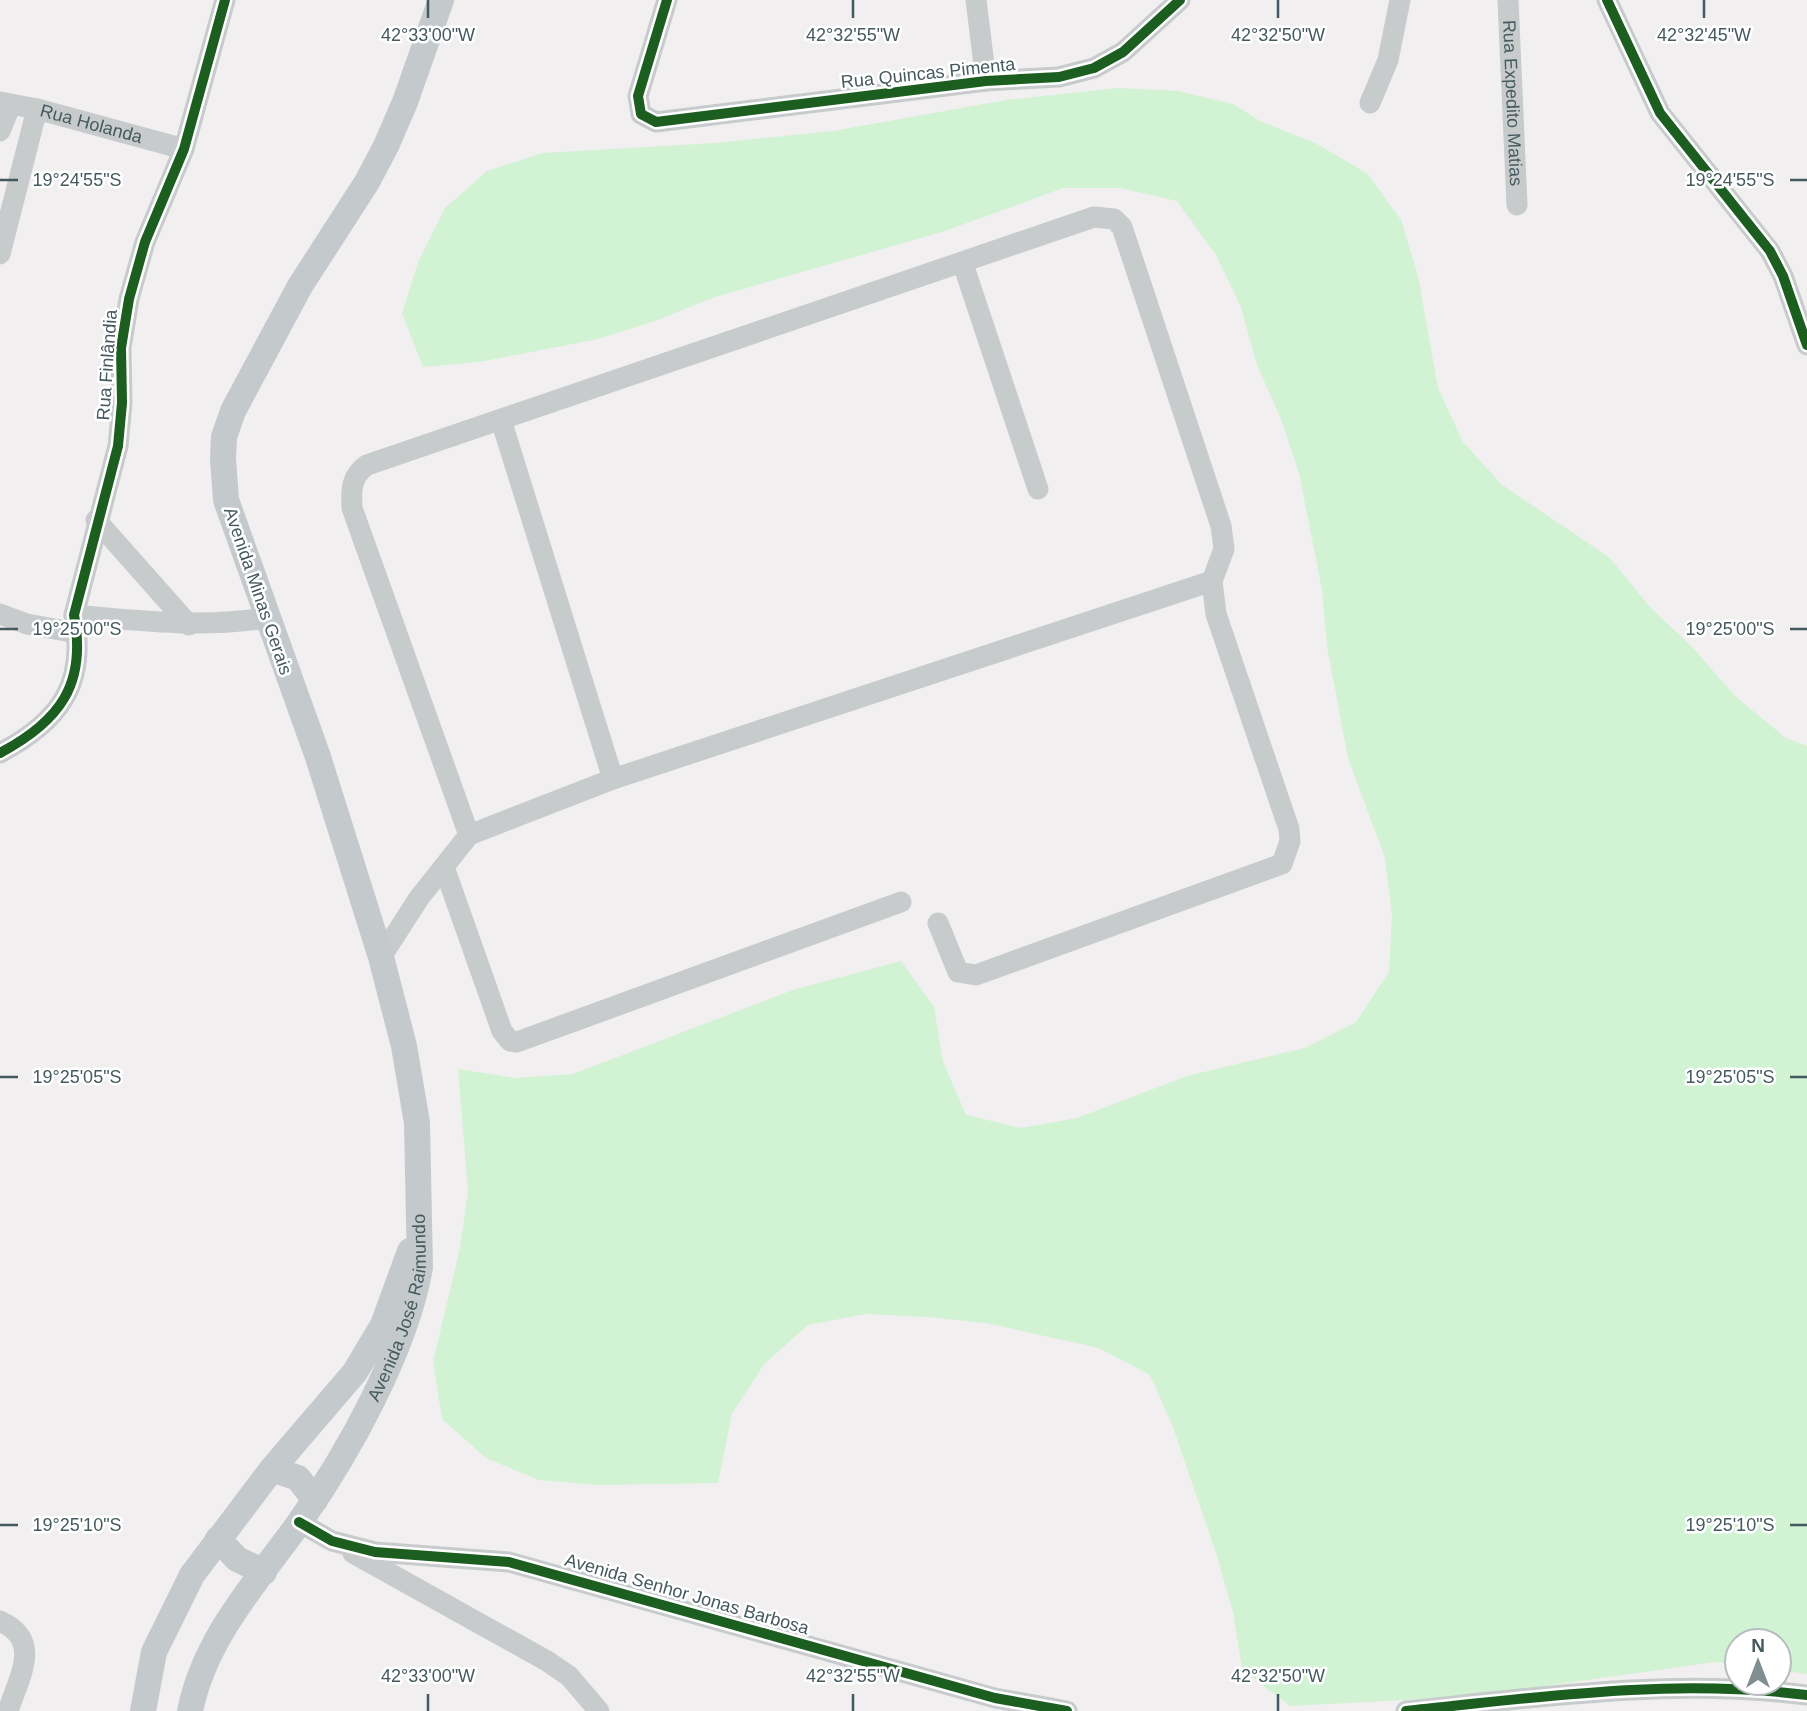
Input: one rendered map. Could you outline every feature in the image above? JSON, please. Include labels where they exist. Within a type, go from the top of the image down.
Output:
[{"type":"main road","name":"Avenida Minas Gerais","points":[[421,1216],[417,1124],[404,1046],[381,957],[318,757],[266,618],[226,500],[224,437],[233,411],[300,286],[367,182],[386,146],[405,103],[441,0]]},
{"type":"main road","name":"Avenida José Raimundo","points":[[143,1711],[154,1652],[192,1575],[272,1469],[355,1372],[383,1325],[421,1216]]},
{"type":"main road","name":"Avenida José Raimundo","points":[[190,1711],[196,1682],[226,1620],[315,1500],[359,1426],[416,1291],[420,1268],[421,1216]]},
{"type":"main road","points":[[272,1469],[298,1478],[315,1500]]},
{"type":"main road","points":[[218,1539],[237,1559],[264,1572]]},
{"type":"street","name":"Rua Quincas Pimenta","points":[[667,0],[638,96],[640,114],[656,122],[986,81],[1038,80],[1094,68],[1123,52],[1180,0]]},
{"type":"street","points":[[976,0],[986,81]]},
{"type":"street","points":[[1370,103],[1388,60],[1399,0]]},
{"type":"street","name":"Rua Expedito Matias","points":[[1508,0],[1517,205]]},
{"type":"street","points":[[1607,0],[1660,113],[1770,251],[1783,276],[1807,345]]},
{"type":"street","name":"Rua Finlândia","points":[[0,753],[27,739],[65,698],[77,672],[76,624],[96,520],[118,446],[122,403],[121,348],[129,299],[145,242],[184,149],[221,1]]},
{"type":"street","points":[[0,131],[5,103]]},
{"type":"street","name":"Rua Holanda","points":[[5,103],[37,109],[184,149]]},
{"type":"street","points":[[0,254],[37,109]]},
{"type":"street","points":[[469,835],[352,508],[351,493],[359,470],[367,465],[963,264],[1094,217],[1114,219],[1122,227],[1221,526],[1224,549],[1212,581],[1216,614],[1289,829],[1290,841],[1282,864],[976,975],[958,972],[938,923]]},
{"type":"street","points":[[963,264],[1038,489]]},
{"type":"street","points":[[501,420],[613,779]]},
{"type":"street","points":[[96,520],[188,625]]},
{"type":"street","points":[[381,957],[469,835],[613,779],[1212,581]]},
{"type":"street","points":[[0,614],[27,624],[220,625],[266,618]]},
{"type":"street","points":[[444,867],[502,1031],[510,1041],[517,1042],[901,902]]},
{"type":"street","name":"Avenida Senhor Jonas Barbosa","points":[[299,1522],[332,1541],[375,1552],[509,1562],[995,1698],[1067,1711]]},
{"type":"street","points":[[332,1541],[547,1661],[569,1676],[599,1711]]},
{"type":"street","points":[[0,1622],[16,1628],[22,1636],[25,1648],[25,1661],[8,1711]]},
{"type":"street","points":[[1406,1711],[1619,1688],[1696,1688],[1807,1695]]},
{"type":"green space","points":[[1118,88],[1178,91],[1233,104],[1260,121],[1317,144],[1368,174],[1401,220],[1418,276],[1438,388],[1463,442],[1501,484],[1610,558],[1649,606],[1693,648],[1735,696],[1786,738],[1807,746],[1807,1674],[1793,1672],[1793,1627],[1723,1627],[1723,1663],[1464,1697],[1290,1706],[1242,1669],[1233,1612],[1217,1556],[1173,1427],[1150,1375],[1099,1348],[986,1323],[866,1314],[808,1325],[764,1364],[732,1414],[718,1483],[596,1485],[539,1480],[486,1458],[442,1419],[433,1362],[460,1248],[468,1191],[458,1069],[515,1078],[573,1074],[793,990],[901,961],[934,1007],[943,1062],[966,1115],[1021,1128],[1077,1118],[1187,1076],[1305,1048],[1356,1022],[1389,972],[1392,915],[1385,858],[1348,758],[1327,646],[1322,590],[1299,473],[1281,419],[1257,365],[1241,307],[1216,255],[1177,201],[1120,188],[1063,188],[945,231],[712,298],[658,320],[598,339],[479,362],[423,367],[402,313],[419,260],[445,208],[487,171],[543,153],[715,143],[833,131],[1006,100]]},
{"type":"cycle path","points":[[0,753],[39,728],[64,698],[72,681],[77,639],[74,615],[118,446],[122,403],[121,348],[129,299],[145,242],[184,149],[225,0]]},
{"type":"cycle path","points":[[667,0],[638,96],[641,114],[656,122],[986,81],[1059,77],[1094,68],[1123,52],[1180,0]]},
{"type":"cycle path","points":[[1607,0],[1660,113],[1770,251],[1783,276],[1807,345]]},
{"type":"cycle path","points":[[299,1522],[332,1541],[375,1552],[509,1562],[995,1698],[1067,1711]]},
{"type":"cycle path","points":[[1406,1711],[1556,1695],[1656,1689],[1757,1690],[1807,1695]]}]
